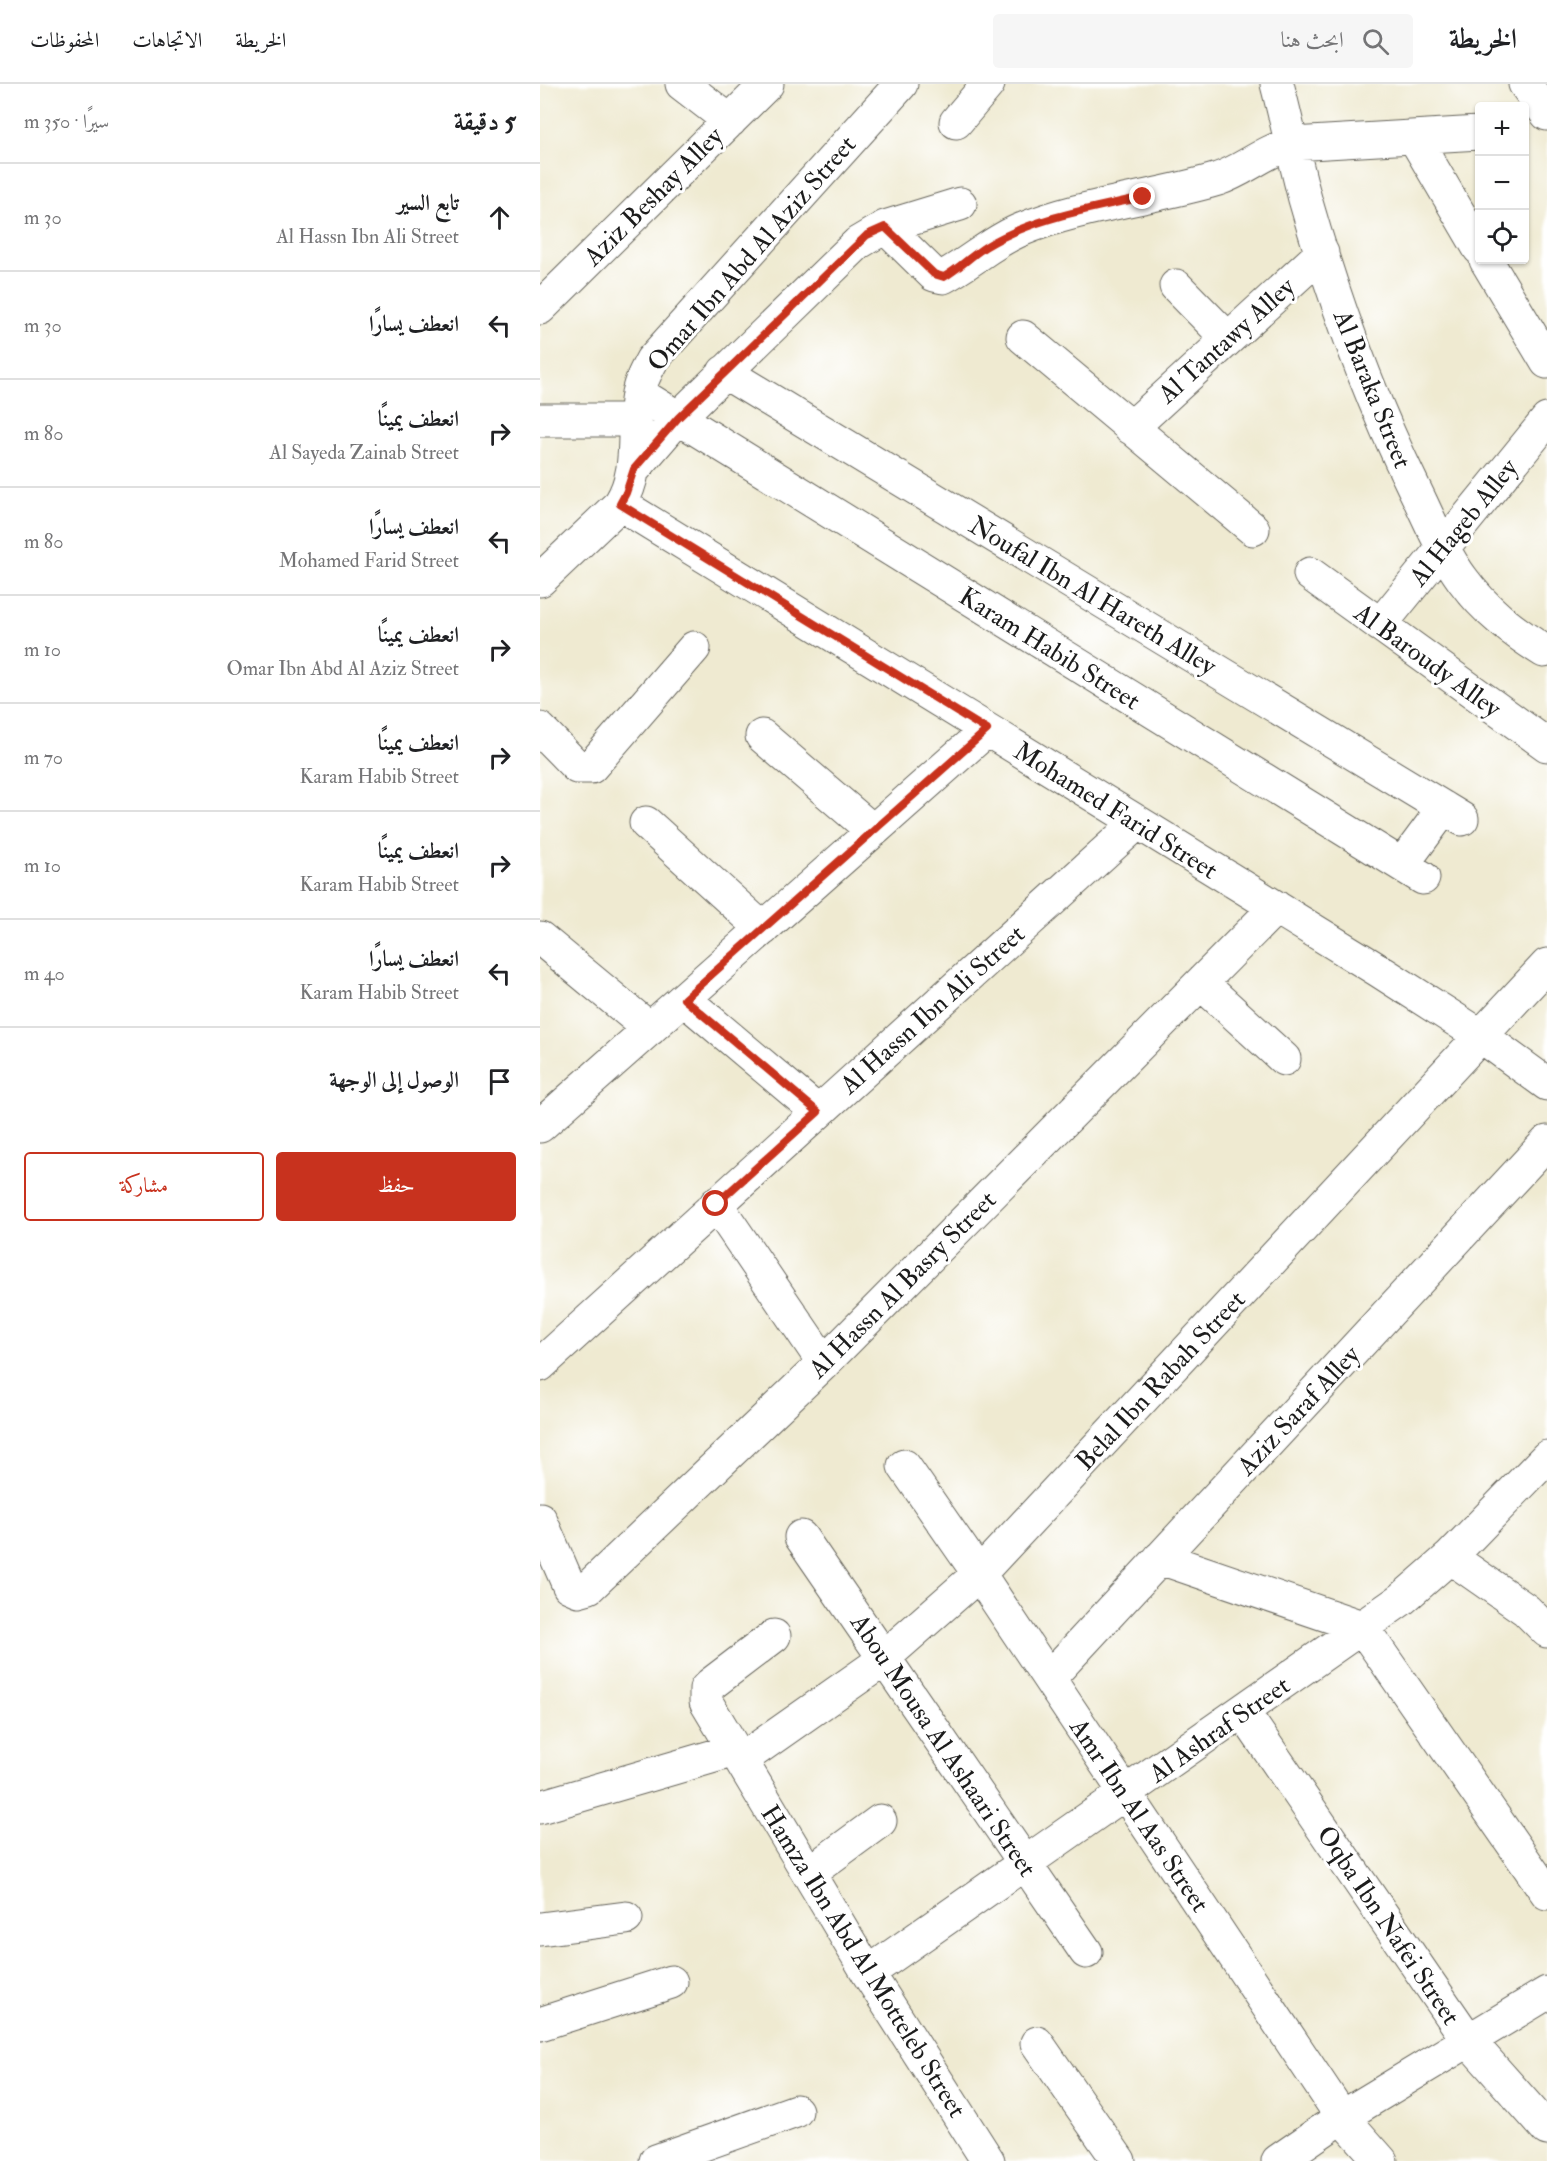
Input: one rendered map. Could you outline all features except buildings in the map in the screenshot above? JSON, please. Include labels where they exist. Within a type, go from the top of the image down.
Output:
[{"type":"street","points":[[682,84],[730,121]]},
{"type":"street","name":"Aziz Beshay Alley","points":[[540,308],[767,84]]},
{"type":"street","name":"Omar Ibn Abd Al Aziz Street","points":[[540,580],[620,504],[626,493],[634,469],[636,407],[652,360],[901,84]]},
{"type":"street","points":[[956,122],[988,84]]},
{"type":"street","name":"Al Baraka Street","points":[[1277,84],[1322,253],[1397,454],[1443,548],[1462,579],[1485,607],[1513,631],[1544,651]]},
{"type":"street","points":[[1525,84],[1547,114]]},
{"type":"street","points":[[1529,129],[1547,128]]},
{"type":"street","points":[[885,227],[934,274],[944,277],[986,247],[1019,231],[1061,216],[1213,180],[1247,166],[1276,148],[1293,144],[1475,133]]},
{"type":"street","points":[[1414,137],[1475,241]]},
{"type":"street","points":[[634,469],[678,418],[858,243],[885,227],[960,204]]},
{"type":"street","name":"Al Tantawy Alley","points":[[1131,428],[1322,253]]},
{"type":"street","points":[[1488,264],[1547,362]]},
{"type":"street","points":[[1176,286],[1228,339]]},
{"type":"street","points":[[1023,337],[1253,529]]},
{"type":"street","name":"Noufal Ibn Al Hareth Alley","points":[[724,372],[1453,813],[1412,872]]},
{"type":"street","points":[[540,420],[636,407]]},
{"type":"street","name":"Karam Habib Street","points":[[636,407],[678,418],[1412,872]]},
{"type":"street","name":"Al Hageb Alley","points":[[1380,625],[1547,420]]},
{"type":"street","name":"Mohamed Farid Street","points":[[620,504],[1481,1036],[1547,1084]]},
{"type":"street","name":"Al Baroudy Alley","points":[[1310,574],[1547,745]]},
{"type":"street","points":[[540,729],[577,767],[585,769],[591,767],[694,648]]},
{"type":"street","points":[[540,1126],[987,730]]},
{"type":"street","points":[[762,736],[873,831]]},
{"type":"street","points":[[646,823],[763,929]]},
{"type":"street","name":"Al Hassn Ibn Ali Street","points":[[540,1365],[1137,823]]},
{"type":"street","name":"Al Hassn Al Basry Street","points":[[540,1519],[569,1586],[578,1590],[589,1587],[824,1363],[1276,908]]},
{"type":"street","points":[[540,938],[650,1029]]},
{"type":"street","name":"Belal Ibn Rabah Street","points":[[540,1808],[738,1755],[884,1658],[979,1574],[1547,965]]},
{"type":"street","points":[[1201,983],[1284,1059]]},
{"type":"street","points":[[684,999],[818,1112]]},
{"type":"street","name":"Aziz Saraf Alley","points":[[1049,1678],[1547,1142]]},
{"type":"street","points":[[716,1204],[824,1363]]},
{"type":"street","name":"Al Ashraf Street","points":[[868,1973],[1402,1599],[1450,1557],[1547,1457]]},
{"type":"street","name":"Amr Ibn Al Aas Street","points":[[904,1466],[1049,1678],[1342,2117],[1381,2161]]},
{"type":"street","name":"Abou Mousa Al Ashaari Street","points":[[801,1537],[1086,1952]]},
{"type":"street","points":[[1450,1557],[1527,1610],[1547,1631]]},
{"type":"street","points":[[1160,1558],[1362,1627],[1547,1893]]},
{"type":"street","name":"Hamza Ibn Abd Al Motteleb Street","points":[[774,1636],[706,1689],[706,1702],[868,1973],[987,2161]]},
{"type":"street","name":"Oqba Ibn Nafei Street","points":[[1243,1712],[1468,2040],[1547,2129]]},
{"type":"street","points":[[809,1874],[880,1821]]},
{"type":"street","points":[[540,1929],[626,1918]]},
{"type":"street","points":[[540,2024],[671,1982]]},
{"type":"street","points":[[1278,2161],[1342,2117],[1547,1993]]},
{"type":"street","points":[[1037,2043],[1119,2161]]},
{"type":"street","points":[[656,2161],[796,2111]]},
{"type":"route","points":[[716,1204],[818,1112],[684,999],[987,730],[620,504],[634,469],[678,418],[867,235],[885,227],[934,274],[944,277],[986,247],[1019,231],[1061,216],[1143,197]]}]
